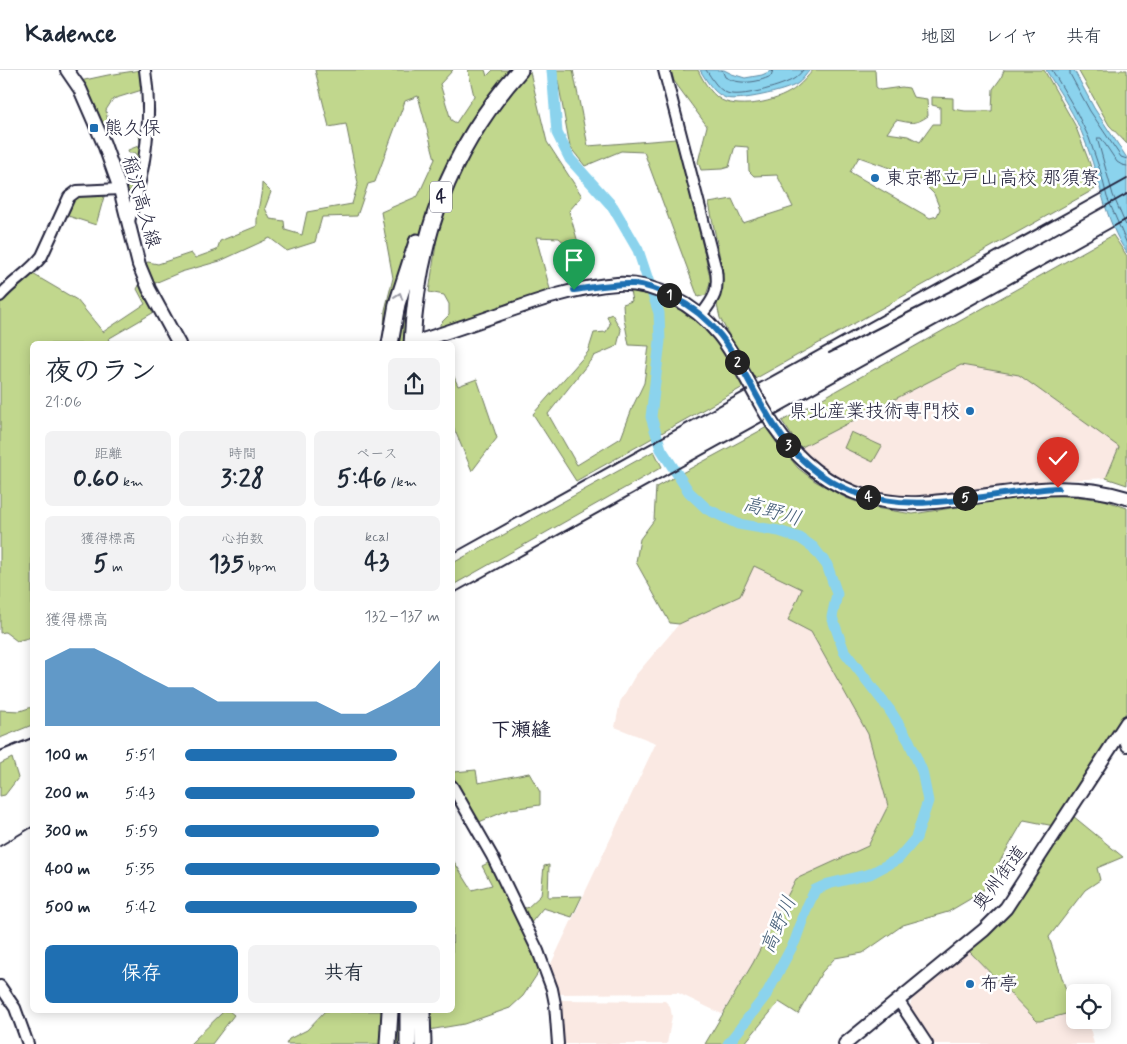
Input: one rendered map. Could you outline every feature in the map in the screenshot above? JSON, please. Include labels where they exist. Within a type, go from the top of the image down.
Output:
[{"type":"highway","name":"4","points":[[418,341],[418,279],[429,232],[446,185],[473,131],[520,70]]},
{"type":"highway","name":"4","points":[[390,341],[396,304],[425,216],[434,197],[446,185]]},
{"type":"highway","points":[[388,1044],[390,1013]]},
{"type":"highway","points":[[408,1013],[408,1044]]},
{"type":"highway","points":[[422,1013],[423,1044]]},
{"type":"main road","name":"稲沢高久線","points":[[67,70],[89,107],[120,189],[139,265],[149,289],[177,341]]},
{"type":"main road","points":[[421,341],[550,296],[574,290],[618,284],[636,284],[664,293],[702,314],[728,346],[774,425],[795,453],[822,476],[852,492],[885,501],[917,504],[1031,489],[1058,488],[1085,488],[1127,498]]},
{"type":"main road","name":"奥州街道","points":[[845,1044],[984,930],[1006,908],[1015,897],[1124,726]]},
{"type":"street","points":[[129,221],[140,189],[146,147],[148,105],[145,70]]},
{"type":"street","points":[[664,70],[716,270],[716,289],[713,300],[702,314]]},
{"type":"street","points":[[0,296],[36,264],[42,256],[69,197],[77,191],[120,189]]},
{"type":"street","points":[[1124,726],[1127,746]]},
{"type":"street","points":[[455,791],[492,856],[538,951],[552,989],[558,1044]]},
{"type":"street","points":[[0,986],[15,1008],[28,1044]]},
{"type":"street","points":[[898,1000],[928,1044]]},
{"type":"shaded area","name":"県北産業技術専門校","points":[[961,365],[1019,375],[1120,447],[1106,478],[1050,481],[933,496],[897,496],[863,489],[825,471],[800,448]]},
{"type":"shaded area","points":[[754,566],[802,589],[788,620],[811,632],[868,734],[888,806],[868,846],[796,879],[753,963],[722,1014],[678,993],[557,994],[550,966],[656,743],[615,727],[620,702],[635,676],[679,624],[740,596]]},
{"type":"shaded area","points":[[968,950],[1037,1021],[1046,1021],[1066,1014],[1066,1029],[1090,1029],[1094,1044],[933,1044],[910,1011],[910,1006],[912,999],[942,970]]},
{"type":"shaded area","points":[[561,1000],[665,1001],[670,1006],[672,1016],[667,1044],[564,1044]]},
{"type":"green space","points":[[141,70],[142,90],[113,99],[106,110],[108,123],[100,126],[80,81]]},
{"type":"green space","points":[[315,70],[453,70],[440,84],[451,120],[456,123],[474,96],[468,70],[485,70],[487,76],[493,70],[512,70],[501,81],[476,115],[457,146],[409,341],[383,341],[385,310],[393,278],[381,212],[418,196],[435,159],[418,96],[405,101],[375,182],[368,184],[357,216],[322,217],[315,242],[287,251],[270,238],[220,261],[181,272],[155,283],[154,307],[156,311],[108,339],[110,341],[30,341],[30,638],[17,641],[5,632],[0,633],[0,302],[4,296],[31,273],[77,300],[103,332],[145,304],[137,289],[146,273],[144,264],[148,262],[158,264],[191,253],[195,258],[217,250],[220,241],[257,226],[262,183],[271,192],[265,208],[270,219],[284,221],[285,230],[302,235],[307,212],[352,204],[358,183],[346,124],[329,127]]},
{"type":"green space","points":[[556,70],[573,70],[588,146],[676,139],[711,281],[706,295],[698,297],[644,152],[621,151],[585,166],[570,147]]},
{"type":"green space","points":[[671,70],[698,70],[706,84],[721,100],[734,104],[753,104],[790,92],[813,70],[875,70],[876,87],[880,90],[909,88],[913,97],[927,99],[928,116],[920,121],[913,122],[896,120],[887,133],[908,136],[920,142],[933,124],[940,124],[940,107],[932,105],[932,97],[953,98],[953,109],[992,111],[993,89],[1004,70],[1044,70],[1075,125],[1090,164],[1095,189],[753,380],[720,318],[717,305],[723,273],[709,203],[732,199],[743,223],[793,207],[777,175],[754,176],[749,171],[748,147],[735,146],[729,167],[701,170],[698,162],[707,126],[674,81]],"holes":[[[859,157],[918,178],[934,194],[940,209],[937,216],[930,218],[850,172]]]},
{"type":"green space","points":[[1078,70],[1127,70],[1127,144],[1109,125]]},
{"type":"green space","points":[[530,72],[547,142],[582,196],[569,211],[577,239],[587,258],[578,262],[568,246],[559,238],[536,237],[551,293],[440,331],[440,324],[449,315],[449,304],[444,295],[429,292],[439,224],[448,193],[483,128],[518,81]]},
{"type":"green space","points":[[139,135],[143,135],[143,143],[132,196],[125,196],[121,183],[134,181],[136,153],[129,153],[128,150],[141,145]]},
{"type":"green space","points":[[105,193],[96,225],[65,215],[74,196]]},
{"type":"green space","points":[[1113,235],[1127,256],[1127,485],[1106,478],[1119,447],[1019,375],[961,365],[800,448],[782,421]]},
{"type":"green space","points":[[630,291],[670,303],[693,316],[713,335],[745,386],[576,481],[533,414],[588,352],[594,333],[606,332],[610,324],[607,316],[612,314],[621,330],[617,346],[594,356],[548,414],[577,465],[621,438],[644,383],[649,346],[629,345],[623,304],[632,301]]},
{"type":"green space","points":[[455,379],[458,386],[477,379],[497,438],[472,471],[455,431]]},
{"type":"green space","points":[[767,427],[798,468],[815,481],[846,498],[875,508],[913,514],[1028,496],[1063,495],[1104,500],[1127,508],[1127,711],[1054,826],[1024,820],[982,892],[948,912],[903,925],[863,953],[835,958],[822,972],[798,1014],[779,1002],[744,1044],[705,1044],[753,963],[796,879],[868,846],[888,806],[868,734],[811,632],[788,620],[802,589],[754,566],[740,596],[679,624],[670,623],[636,562],[640,539],[654,520],[656,487]]},
{"type":"green space","points":[[851,432],[882,446],[873,462],[844,448]]},
{"type":"green space","points":[[654,451],[662,467],[455,584],[455,562]]},
{"type":"green space","points":[[30,708],[30,726],[0,738],[0,710],[20,711]]},
{"type":"green space","points":[[12,758],[18,778],[5,795],[0,796],[0,764]]},
{"type":"green space","points":[[476,770],[478,783],[529,773],[540,792],[540,805],[511,809],[479,822],[455,780],[455,772]]},
{"type":"green space","points":[[1073,816],[1123,857],[1097,868],[1100,880],[1085,890],[1049,937],[1066,990],[1066,1014],[1037,1021],[968,950],[1007,916]]},
{"type":"green space","points":[[490,862],[513,906],[527,908],[541,895],[544,866],[549,865],[548,897],[582,896],[572,917],[543,908],[525,930],[540,970],[523,996],[510,1008],[464,1024],[429,1030],[431,1044],[286,1044],[289,1039],[307,1030],[323,1013],[455,1013],[455,863],[472,890],[492,885],[482,866]]},
{"type":"green space","points":[[222,1013],[232,1013],[234,1015],[212,1044],[190,1044]]},
{"type":"water","points":[[700,70],[724,70],[745,78],[762,75],[773,70],[810,70],[799,83],[783,90],[732,99],[718,93]]},
{"type":"water","points":[[1046,70],[1074,70],[1094,108],[1127,158],[1127,253],[1113,227],[1081,132]]},
{"type":"waterway","name":"高野川","points":[[552,70],[557,133],[570,159],[613,207],[638,250],[659,313],[660,341],[651,417],[661,449],[689,492],[707,509],[738,524],[779,531],[800,538],[813,547],[827,565],[837,594],[832,617],[844,651],[889,709],[909,741],[922,771],[928,801],[916,838],[898,859],[870,874],[828,884],[815,890],[795,941],[766,995],[728,1044]]},
{"type":"railway","points":[[455,552],[1127,179]]},
{"type":"railway","points":[[829,353],[986,273],[1127,194]]},
{"type":"railway","points":[[455,592],[1127,219]]},
{"type":"railway","points":[[0,751],[30,739]]},
{"type":"railway","points":[[0,846],[30,828]]},
{"type":"place","name":"熊久保","points":[[94,128]]},
{"type":"place","name":"東京都立戸山高校 那須寮","points":[[875,178]]},
{"type":"place","name":"県北産業技術専門校","points":[[970,411]]},
{"type":"place","name":"布亭","points":[[970,984]]},
{"type":"district","name":"下瀬縫","points":[[521,730]]},
{"type":"route","points":[[574,290],[618,284],[636,284],[664,293],[702,314],[728,346],[774,425],[795,453],[822,476],[852,492],[885,501],[917,504],[1031,489],[1058,488]]}]
